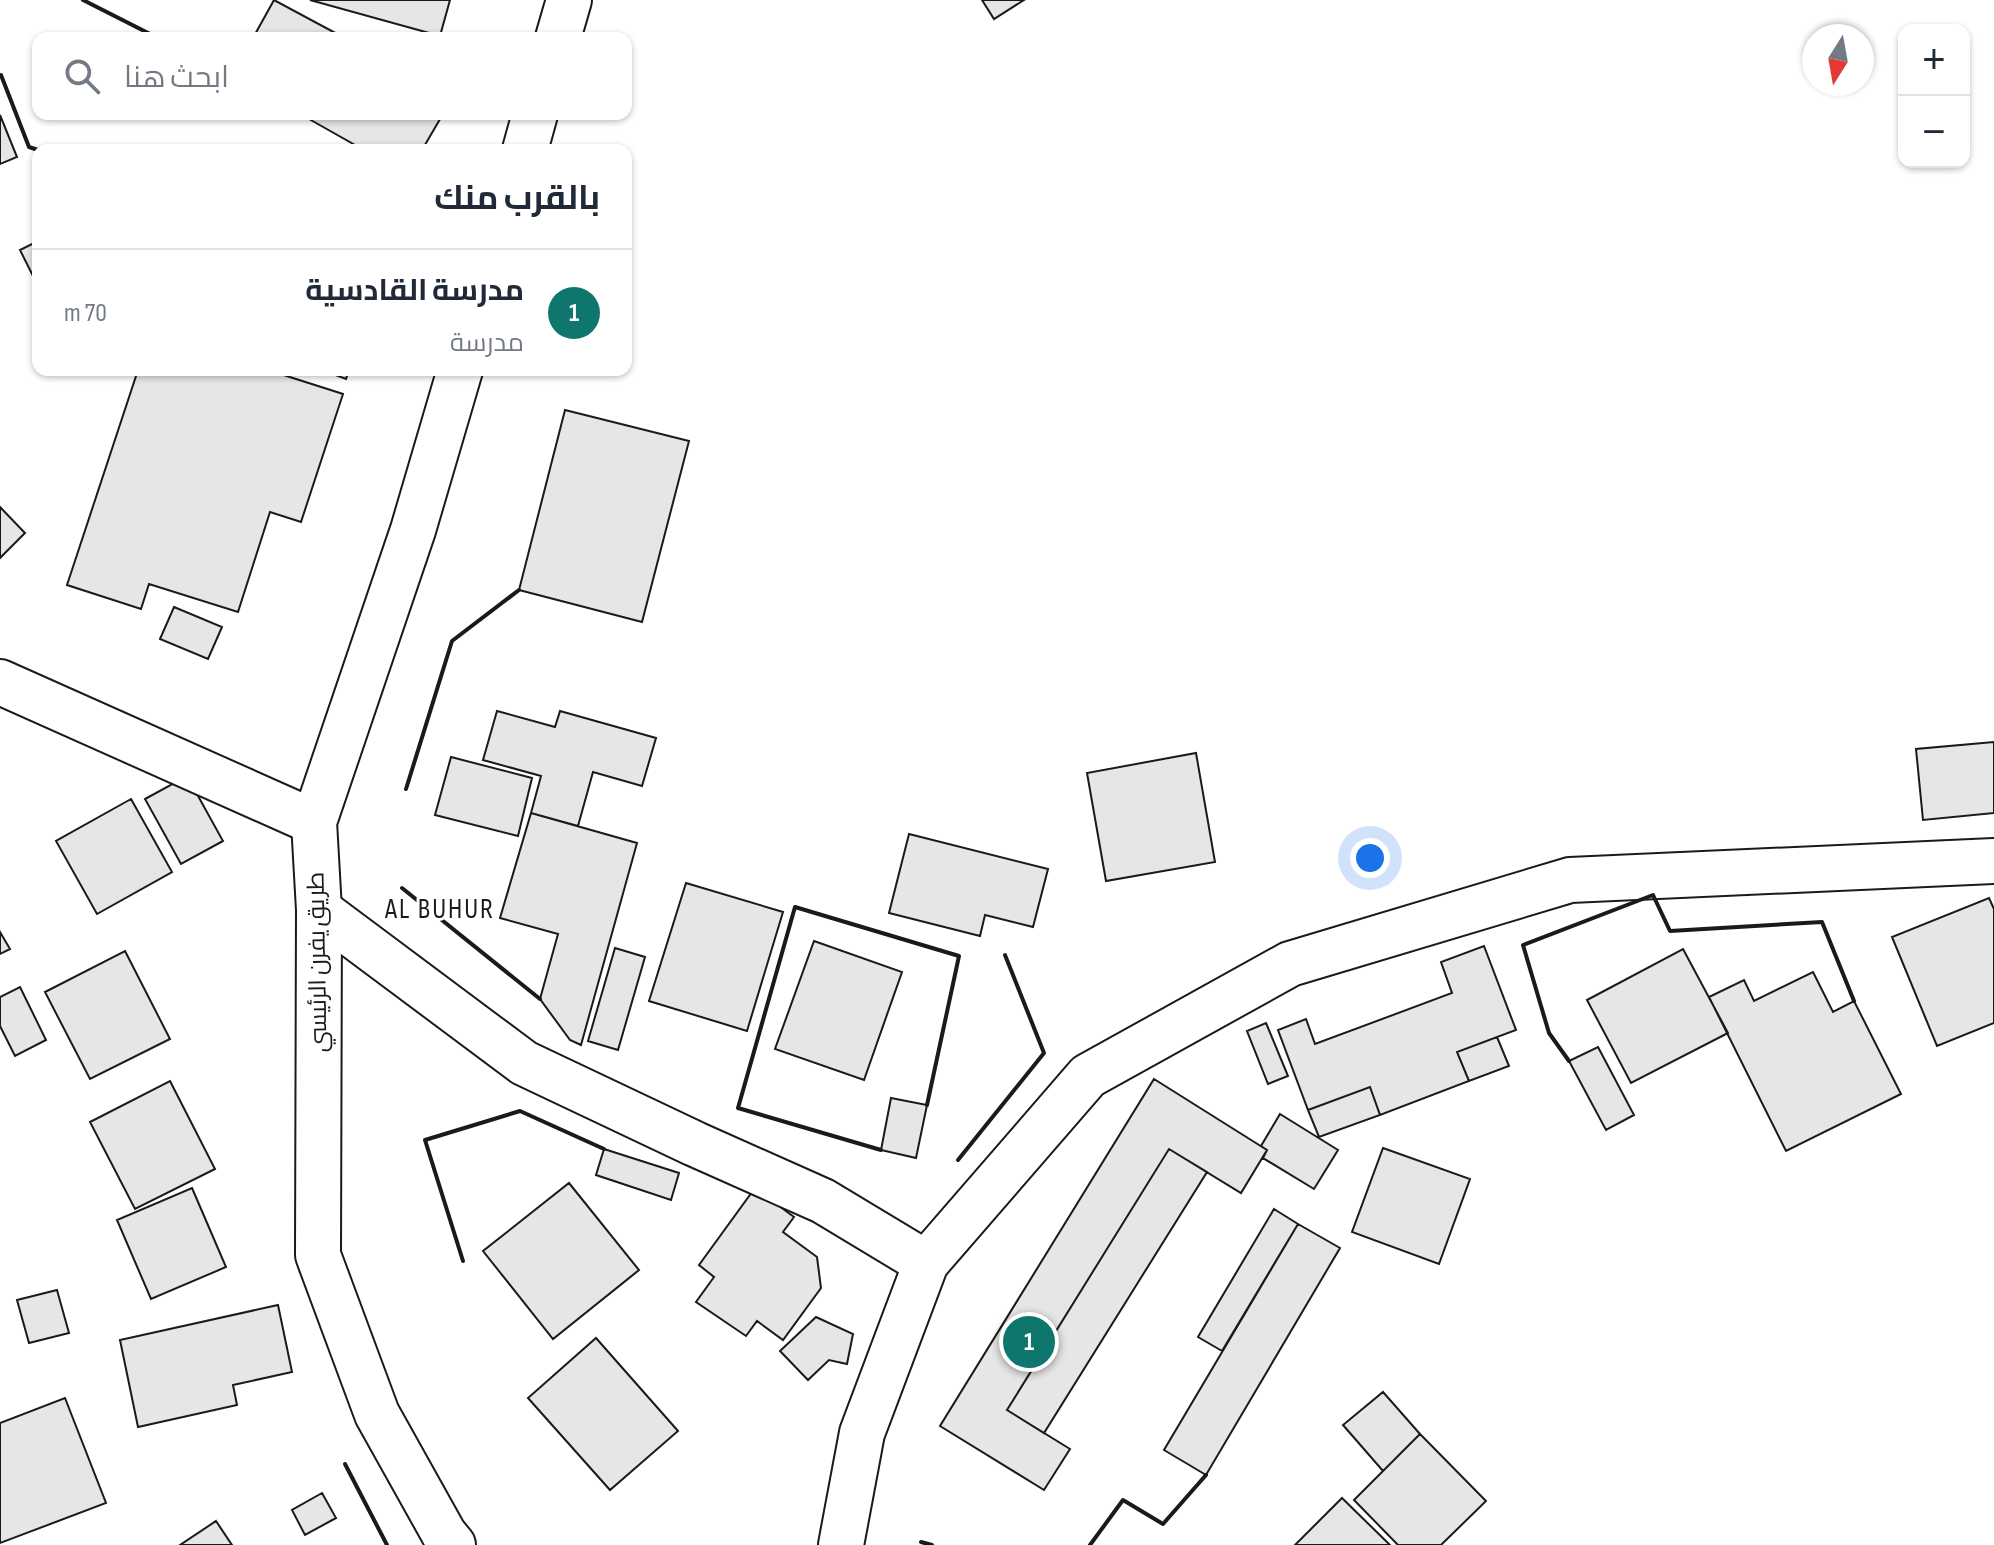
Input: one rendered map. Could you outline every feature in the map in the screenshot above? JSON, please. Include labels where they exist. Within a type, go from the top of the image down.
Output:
[{"type":"street","points":[[560,32],[569,0]]},
{"type":"street","points":[[527,144],[533,120]]},
{"type":"street","name":"طريق يفرن الرئيسي","points":[[453,1545],[377,1414],[318,1255],[319,910],[314,822],[413,530],[458,376]]},
{"type":"street","points":[[0,682],[314,822]]},
{"type":"street","points":[[841,1545],[862,1433],[926,1263],[1088,1076],[1290,964],[1570,880],[1994,861]]},
{"type":"street","points":[[319,910],[524,1063],[823,1201],[926,1263]]},
{"type":"building","points":[[274,0],[334,32],[256,32]]},
{"type":"building","points":[[310,0],[450,0],[441,32],[426,32]]},
{"type":"building","points":[[982,0],[1024,0],[994,19]]},
{"type":"building","points":[[0,115],[17,157],[0,164]]},
{"type":"building","points":[[311,120],[440,120],[426,144],[353,144]]},
{"type":"building","points":[[32,244],[32,274],[20,250]]},
{"type":"building","points":[[136,376],[287,376],[343,394],[301,522],[270,512],[238,612],[149,584],[141,609],[67,585]]},
{"type":"building","points":[[565,410],[689,441],[642,622],[519,590]]},
{"type":"building","points":[[0,507],[25,533],[0,558]]},
{"type":"building","points":[[174,607],[222,627],[208,659],[160,639]]},
{"type":"building","points":[[497,711],[555,727],[560,711],[656,738],[642,786],[593,772],[578,826],[531,813],[541,776],[483,760]]},
{"type":"building","points":[[1994,742],[1994,813],[1923,820],[1916,749]]},
{"type":"building","points":[[1196,753],[1215,862],[1106,881],[1087,773]]},
{"type":"building","points":[[451,757],[532,778],[518,836],[435,815]]},
{"type":"building","points":[[187,776],[223,841],[181,864],[145,799]]},
{"type":"building","points":[[131,799],[172,872],[97,914],[56,841]]},
{"type":"building","points":[[531,813],[637,843],[581,1045],[570,1040],[540,999],[558,934],[500,918]]},
{"type":"building","points":[[909,834],[1048,869],[1033,927],[985,915],[980,936],[889,913]]},
{"type":"building","points":[[686,883],[783,912],[747,1031],[649,1001]]},
{"type":"building","points":[[1989,898],[1994,909],[1994,1023],[1937,1046],[1892,937]]},
{"type":"building","points":[[0,932],[10,949],[0,954]]},
{"type":"building","points":[[814,941],[902,972],[864,1080],[775,1049]]},
{"type":"building","points":[[1484,946],[1516,1030],[1457,1052],[1469,1081],[1380,1115],[1370,1087],[1308,1110],[1278,1030],[1306,1019],[1315,1044],[1452,993],[1441,962]]},
{"type":"building","points":[[615,948],[645,957],[618,1050],[588,1041]]},
{"type":"building","points":[[1683,949],[1728,1033],[1631,1083],[1587,1000]]},
{"type":"building","points":[[125,951],[170,1039],[90,1079],[45,992]]},
{"type":"building","points":[[1813,972],[1833,1012],[1854,1001],[1901,1094],[1786,1151],[1709,997],[1744,980],[1754,1001]]},
{"type":"building","points":[[20,987],[46,1040],[15,1056],[0,1026],[0,997]]},
{"type":"building","points":[[1266,1023],[1288,1076],[1268,1084],[1247,1031]]},
{"type":"building","points":[[1497,1037],[1509,1066],[1469,1081],[1457,1052]]},
{"type":"building","points":[[1598,1047],[1634,1115],[1606,1130],[1569,1061]]},
{"type":"building","points":[[1154,1079],[1267,1150],[1241,1193],[1169,1149],[1007,1410],[1070,1449],[1044,1490],[940,1426]]},
{"type":"building","points":[[170,1081],[215,1169],[135,1209],[90,1122]]},
{"type":"building","points":[[1370,1087],[1380,1115],[1319,1137],[1308,1110]]},
{"type":"building","points":[[891,1098],[927,1105],[916,1158],[881,1150]]},
{"type":"building","points":[[1280,1114],[1338,1150],[1314,1189],[1263,1158],[1267,1150],[1261,1146]]},
{"type":"building","points":[[1383,1148],[1470,1179],[1439,1264],[1352,1232]]},
{"type":"building","points":[[604,1149],[679,1173],[671,1200],[596,1175]]},
{"type":"building","points":[[1169,1149],[1207,1172],[1044,1433],[1007,1410]]},
{"type":"building","points":[[569,1183],[639,1270],[553,1339],[483,1251]]},
{"type":"building","points":[[192,1188],[226,1267],[151,1299],[117,1220]]},
{"type":"building","points":[[755,1188],[794,1217],[783,1232],[817,1257],[821,1288],[783,1340],[757,1321],[746,1336],[696,1302],[714,1277],[699,1265]]},
{"type":"building","points":[[1274,1209],[1298,1224],[1222,1351],[1198,1337]]},
{"type":"building","points":[[1298,1224],[1340,1248],[1206,1475],[1164,1450]]},
{"type":"building","points":[[57,1290],[69,1333],[29,1343],[17,1300]]},
{"type":"building","points":[[278,1305],[292,1372],[233,1385],[237,1405],[138,1427],[120,1340]]},
{"type":"building","points":[[816,1317],[853,1334],[847,1364],[829,1360],[808,1380],[780,1351]]},
{"type":"building","points":[[596,1338],[678,1431],[610,1490],[528,1398]]},
{"type":"building","points":[[1383,1392],[1420,1434],[1383,1471],[1343,1425]]},
{"type":"building","points":[[65,1398],[106,1503],[0,1543],[0,1423]]},
{"type":"building","points":[[1420,1434],[1486,1501],[1441,1545],[1398,1545],[1354,1500]]},
{"type":"building","points":[[322,1493],[336,1518],[305,1535],[292,1510]]},
{"type":"building","points":[[1342,1498],[1390,1545],[1295,1545]]},
{"type":"building","points":[[216,1521],[232,1545],[180,1545]]},
{"type":"wall","points":[[83,0],[146,32]]},
{"type":"wall","points":[[0,76],[32,148]]},
{"type":"wall","points":[[406,789],[452,641],[519,590]]},
{"type":"wall","points":[[402,888],[540,999]]},
{"type":"wall","points":[[1569,1061],[1549,1033],[1523,945],[1653,895],[1670,931],[1822,922],[1854,1001]]},
{"type":"wall","points":[[881,1150],[738,1108],[795,907],[959,956],[927,1105]]},
{"type":"wall","points":[[958,1160],[1044,1053],[1005,955]]},
{"type":"wall","points":[[463,1261],[425,1140],[520,1111],[604,1149]]},
{"type":"wall","points":[[345,1464],[387,1545]]},
{"type":"wall","points":[[1090,1545],[1123,1500],[1163,1524],[1206,1475]]},
{"type":"wall","points":[[921,1542],[932,1545]]},
{"type":"place","name":"مدرسة القادسية","points":[[1029,1342]]},
{"type":"district","name":"AL BUHUR","points":[[440,908]]}]
